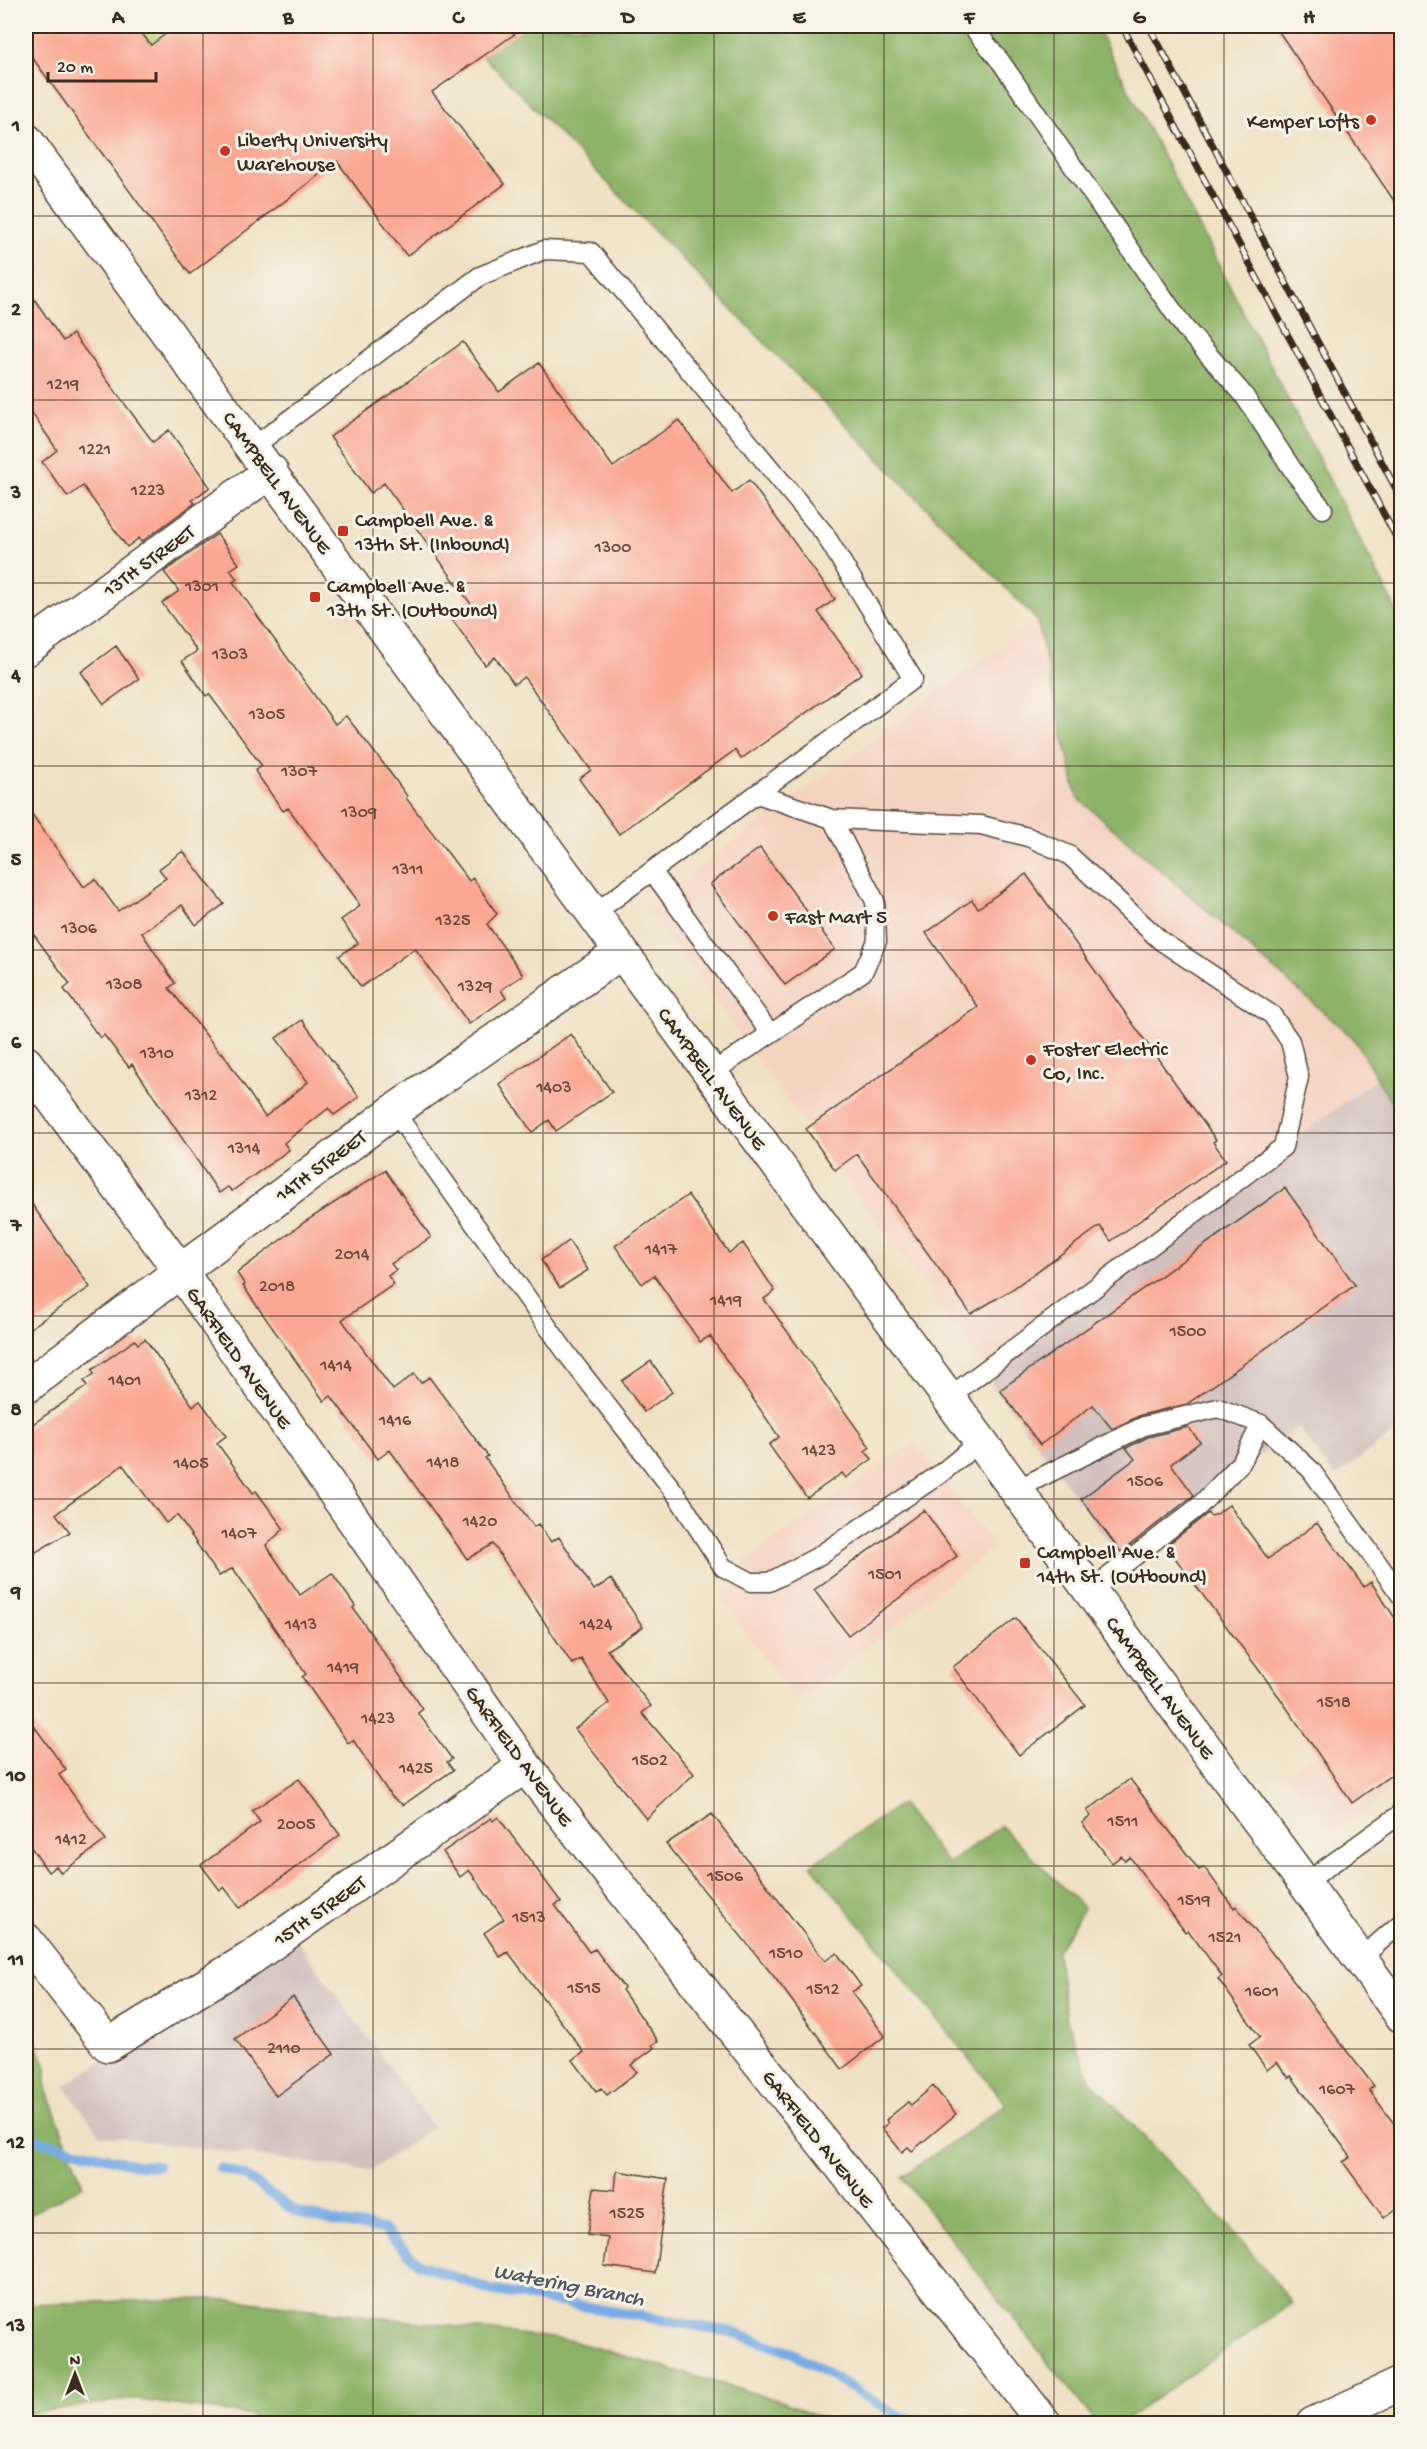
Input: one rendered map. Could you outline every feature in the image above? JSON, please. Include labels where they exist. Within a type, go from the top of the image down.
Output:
[{"type":"main road","name":"CAMPBELL AVENUE","points":[[26,140],[262,459],[592,915],[1017,1489],[1401,2016]]},
{"type":"main road","name":"13TH STREET","points":[[26,649],[262,459]]},
{"type":"main road","name":"14TH STREET","points":[[26,1386],[181,1272],[207,1248],[394,1111],[620,953]]},
{"type":"main road","name":"GARFIELD AVENUE","points":[[26,1063],[181,1272],[525,1766],[1045,2424]]},
{"type":"main road","name":"15TH STREET","points":[[26,1940],[108,2045],[252,1958],[525,1766]]},
{"type":"main road","points":[[1313,2424],[1401,2383]]},
{"type":"lane","points":[[972,26],[1001,63],[1184,327],[1243,394],[1296,475],[1323,509]]},
{"type":"lane","points":[[262,459],[480,276],[544,250],[591,252],[824,533],[912,679],[592,915]]},
{"type":"lane","points":[[757,794],[832,819],[981,825],[1028,837],[1069,855],[1161,941],[1272,1015],[1290,1041],[1299,1077],[1283,1147],[949,1397]]},
{"type":"lane","points":[[710,1074],[863,972],[877,941],[874,901],[832,819]]},
{"type":"lane","points":[[652,871],[770,1033]]},
{"type":"lane","points":[[394,1111],[570,1358],[676,1494],[723,1567],[751,1582],[769,1582],[817,1557],[940,1474],[981,1441]]},
{"type":"lane","points":[[1017,1489],[1144,1426],[1218,1408],[1261,1424],[1311,1470],[1401,1598]]},
{"type":"lane","points":[[1091,1590],[1198,1507],[1241,1463],[1261,1424]]},
{"type":"lane","points":[[1305,1883],[1401,1813]]},
{"type":"lane","points":[[1360,1959],[1401,1922]]},
{"type":"shaded area","points":[[1037,620],[1077,797],[1354,1039],[1377,1079],[984,1367],[645,907]]},
{"type":"shaded area","points":[[1397,1064],[1402,1072],[1401,1428],[1335,1477],[1298,1427],[1121,1558],[981,1369]]},
{"type":"shaded area","points":[[914,1442],[995,1547],[797,1701],[720,1599],[744,1580],[735,1567]]},
{"type":"shaded area","points":[[1401,1688],[1401,1785],[1334,1834],[1286,1774]]},
{"type":"shaded area","points":[[295,1938],[433,2127],[371,2171],[100,2135],[64,2086]]},
{"type":"green space","points":[[136,26],[176,26],[153,47]]},
{"type":"green space","points":[[523,26],[1096,26],[1401,619],[1401,1119],[1354,1039],[1077,797],[1037,620],[481,54]]},
{"type":"green space","points":[[901,1804],[948,1864],[1001,1826],[1084,1908],[1057,1951],[1067,2021],[1091,2081],[1235,2233],[1292,2303],[1121,2423],[1096,2423],[902,2177],[1006,2104],[811,1865]]},
{"type":"green space","points":[[26,2021],[46,2066],[46,2089],[83,2186],[26,2216]]},
{"type":"green space","points":[[234,2300],[569,2340],[784,2402],[835,2423],[260,2424],[252,2415],[131,2399],[26,2414],[26,2304]]},
{"type":"building","name":"Liberty University Warehouse","points":[[26,26],[136,26],[151,45],[176,26],[526,26],[432,92],[505,184],[407,256],[337,161],[190,274],[26,49]]},
{"type":"building","name":"Kemper Lofts","points":[[1275,26],[1401,26],[1401,211]]},
{"type":"building","points":[[26,287],[63,341],[73,334],[153,442],[169,430],[210,487],[192,500],[195,503],[141,542],[139,538],[127,547],[83,486],[68,497],[42,462],[57,450],[26,404]]},
{"type":"building","points":[[463,342],[499,392],[539,363],[613,467],[679,420],[732,493],[749,480],[835,599],[818,612],[862,673],[741,759],[735,750],[619,834],[579,779],[591,770],[524,677],[514,684],[495,657],[485,665],[451,618],[471,604],[384,483],[371,493],[330,437]]},
{"type":"building","points":[[217,534],[239,564],[230,570],[237,579],[233,582],[335,724],[346,716],[469,881],[473,878],[497,914],[487,924],[523,975],[501,990],[506,998],[469,1024],[415,948],[361,987],[339,956],[358,943],[341,920],[360,906],[288,808],[283,811],[255,771],[262,766],[209,694],[206,696],[182,661],[197,651],[162,603],[179,591],[164,572]]},
{"type":"building","points":[[116,646],[139,679],[104,704],[81,672]]},
{"type":"building","points":[[26,806],[84,887],[95,879],[118,911],[166,878],[159,869],[183,851],[224,904],[196,925],[182,905],[142,933],[175,983],[169,988],[220,1053],[222,1052],[265,1117],[308,1082],[276,1038],[302,1020],[359,1097],[334,1115],[329,1108],[284,1143],[289,1150],[232,1191],[228,1187],[219,1193],[132,1064],[129,1067],[104,1035],[100,1038],[64,989],[70,984],[26,924]]},
{"type":"building","name":"Fast Mart 5","points":[[760,848],[835,949],[785,985],[710,884]]},
{"type":"building","name":"Foster Electric Co, Inc.","points":[[1026,874],[1216,1140],[1213,1142],[1226,1160],[1111,1241],[1100,1226],[1011,1290],[971,1314],[857,1154],[835,1170],[806,1129],[978,1007],[926,933],[972,900],[978,908]]},
{"type":"building","points":[[571,1034],[612,1092],[556,1131],[549,1120],[532,1132],[499,1084]]},
{"type":"building","points":[[385,1170],[431,1237],[391,1264],[396,1270],[388,1276],[394,1284],[342,1320],[393,1390],[414,1374],[421,1383],[429,1377],[488,1456],[485,1458],[534,1527],[538,1524],[551,1542],[559,1537],[594,1590],[611,1579],[643,1627],[607,1650],[651,1706],[642,1713],[694,1774],[646,1819],[575,1729],[609,1703],[581,1659],[572,1664],[493,1544],[467,1559],[390,1450],[378,1459],[331,1396],[324,1401],[243,1286],[245,1285],[237,1273],[303,1223]]},
{"type":"building","points":[[1285,1188],[1355,1285],[1187,1404],[1141,1415],[1112,1429],[1093,1405],[1040,1445],[1000,1390]]},
{"type":"building","points":[[688,1195],[729,1253],[743,1243],[775,1291],[764,1299],[870,1447],[865,1451],[872,1459],[846,1478],[842,1473],[807,1498],[769,1445],[779,1437],[710,1336],[700,1342],[654,1275],[642,1284],[615,1246]]},
{"type":"building","points":[[26,1196],[90,1287],[26,1331]]},
{"type":"building","points":[[569,1241],[588,1270],[560,1288],[541,1260]]},
{"type":"building","points":[[145,1339],[193,1406],[200,1401],[226,1436],[217,1443],[253,1493],[256,1491],[284,1529],[266,1545],[300,1595],[332,1573],[355,1606],[353,1608],[423,1709],[418,1713],[452,1759],[447,1762],[453,1770],[403,1805],[391,1796],[353,1740],[348,1743],[302,1677],[306,1674],[233,1568],[219,1576],[177,1515],[166,1523],[123,1465],[56,1514],[70,1532],[26,1558],[26,1429],[87,1386],[84,1381],[94,1374],[92,1370],[135,1340],[138,1344]]},
{"type":"building","points":[[651,1361],[672,1392],[644,1412],[622,1381]]},
{"type":"building","points":[[1188,1427],[1200,1442],[1171,1464],[1194,1495],[1121,1552],[1081,1499],[1135,1459],[1126,1448],[1148,1437]]},
{"type":"building","points":[[1229,1505],[1268,1559],[1317,1523],[1364,1587],[1371,1582],[1401,1627],[1401,1768],[1352,1803],[1280,1698],[1166,1546],[1208,1513],[1210,1516],[1215,1515]]},
{"type":"building","points":[[924,1510],[957,1556],[848,1635],[814,1590]]},
{"type":"building","points":[[1016,1618],[1085,1705],[1019,1755],[953,1667]]},
{"type":"building","points":[[26,1715],[66,1770],[59,1775],[106,1840],[61,1873],[56,1866],[48,1872],[26,1840]]},
{"type":"building","points":[[299,1779],[340,1835],[240,1908],[224,1887],[220,1890],[201,1865],[260,1822],[252,1811]]},
{"type":"building","points":[[1130,1779],[1199,1870],[1204,1867],[1234,1908],[1236,1906],[1374,2086],[1369,2090],[1401,2133],[1401,2205],[1384,2218],[1343,2162],[1351,2157],[1291,2076],[1289,2078],[1277,2062],[1267,2070],[1249,2045],[1260,2037],[1218,1979],[1222,1976],[1188,1930],[1185,1932],[1130,1857],[1125,1861],[1121,1856],[1112,1863],[1082,1823],[1091,1816],[1087,1811]]},
{"type":"building","points":[[712,1814],[825,1961],[837,1953],[861,1986],[852,1992],[885,2036],[842,2069],[776,1979],[666,1844]]},
{"type":"building","points":[[498,1817],[561,1902],[555,1905],[589,1952],[595,1949],[624,1988],[622,1990],[658,2041],[652,2045],[654,2048],[631,2065],[637,2072],[607,2095],[601,2088],[596,2091],[573,2060],[584,2052],[508,1952],[500,1957],[484,1933],[504,1919],[469,1870],[460,1877],[443,1852],[491,1818],[493,1821]]},
{"type":"building","points":[[293,1997],[334,2054],[276,2096],[235,2039]]},
{"type":"building","points":[[933,2086],[956,2114],[912,2151],[908,2147],[902,2152],[882,2128],[888,2123],[886,2120],[908,2102],[911,2105]]},
{"type":"building","points":[[617,2171],[668,2179],[655,2273],[604,2266],[608,2238],[587,2235],[594,2188],[615,2190]]},
{"type":"waterway","name":"Watering Branch","points":[[26,2137],[136,2165],[158,2166]]},
{"type":"waterway","name":"Watering Branch","points":[[220,2168],[245,2176],[296,2212],[342,2223],[383,2229],[419,2264],[490,2290],[732,2332],[793,2353],[893,2413],[921,2424]]},
{"type":"railway","points":[[1122,26],[1402,548]]},
{"type":"railway","points":[[1149,26],[1402,500]]},
{"type":"place","name":"Kemper Lofts","points":[[1371,120]]},
{"type":"place","name":"Liberty University Warehouse","points":[[225,151]]},
{"type":"place","name":"Campbell Ave. & 13th St. (Inbound)","points":[[343,531]]},
{"type":"place","name":"Campbell Ave. & 13th St. (Outbound)","points":[[315,597]]},
{"type":"place","name":"Fast Mart 5","points":[[773,916]]},
{"type":"place","name":"Foster Electric Co, Inc.","points":[[1031,1060]]},
{"type":"place","name":"Campbell Ave. & 14th St. (Outbound)","points":[[1025,1563]]}]
